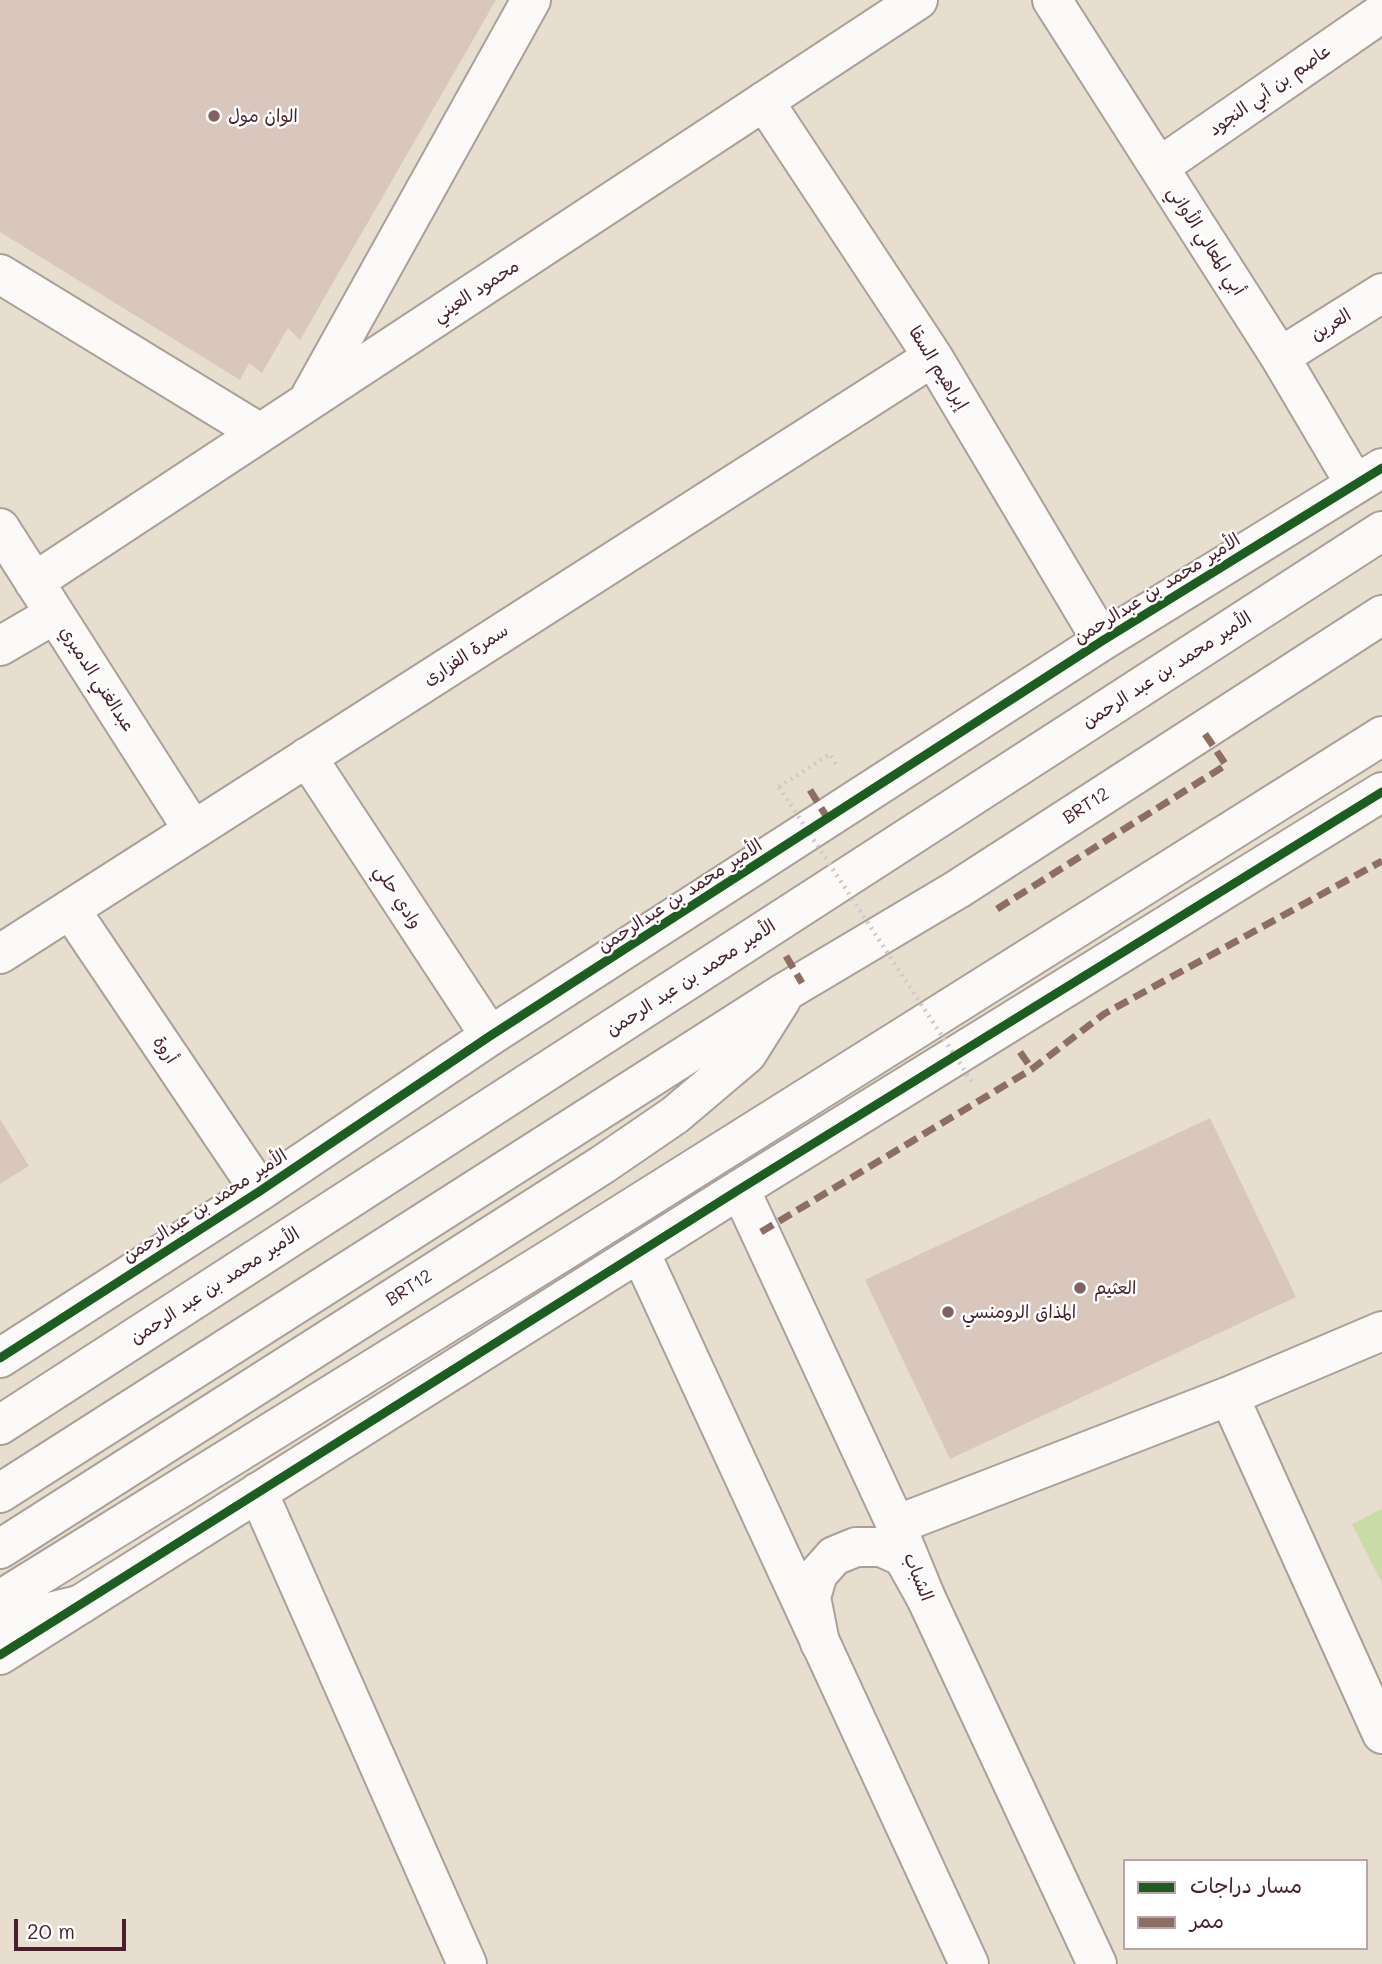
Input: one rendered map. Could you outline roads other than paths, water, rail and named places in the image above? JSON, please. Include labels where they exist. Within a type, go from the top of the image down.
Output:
[{"type":"street","points":[[307,402],[531,0]]},
{"type":"street","name":"محمود العيني","points":[[34,582],[918,0]]},
{"type":"street","name":"أبي المعالي الأواني","points":[[1052,0],[1280,357],[1368,476]]},
{"type":"street","name":"عاصم بن أبي النجود","points":[[1158,167],[1382,13]]},
{"type":"street","name":"إبراهيم السقا","points":[[765,101],[933,357],[1102,641]]},
{"type":"street","points":[[0,274],[260,433]]},
{"type":"street","name":"العرين","points":[[1280,357],[1382,293]]},
{"type":"street","name":"سمرة الفزارى","points":[[0,954],[933,357]]},
{"type":"street","name":"الأمير محمد بن عبدالرحمن","points":[[0,1358],[260,1191],[491,1036],[1102,641],[1368,476]]},
{"type":"street","name":"عبدالغني الدميري","points":[[0,528],[193,830]]},
{"type":"street","name":"الأمير محمد بن عبد الرحمن","points":[[0,1425],[1382,531]]},
{"type":"street","points":[[0,646],[55,614]]},
{"type":"street","name":"BRT12","points":[[0,1493],[785,992],[958,889],[1382,615]]},
{"type":"street","points":[[0,1600],[549,1261],[1382,736]]},
{"type":"street","name":"وادي حلي","points":[[307,757],[491,1036]]},
{"type":"street","points":[[0,1655],[740,1189],[1382,792]]},
{"type":"street","name":"أروة","points":[[71,909],[260,1191]]},
{"type":"street","name":"BRT12","points":[[0,1549],[675,1115],[747,1054],[785,992]]},
{"type":"street","name":"الشباب","points":[[740,1189],[896,1525],[926,1598],[1097,1964]]},
{"type":"street","points":[[640,1252],[968,1964]]},
{"type":"street","points":[[896,1525],[1229,1396],[1382,1331]]},
{"type":"street","points":[[1229,1396],[1382,1734]]},
{"type":"street","points":[[258,1492],[467,1964]]},
{"type":"street","points":[[820,1643],[811,1597],[818,1574],[834,1556],[856,1547],[881,1547],[903,1557],[926,1598]]},
{"type":"street","points":[[0,1624],[79,1605]]},
{"type":"place","name":"الوان مول","points":[[214,116]]},
{"type":"place","name":"العثيم","points":[[1080,1288]]},
{"type":"place","name":"المذاق الرومنسي","points":[[948,1312]]}]
